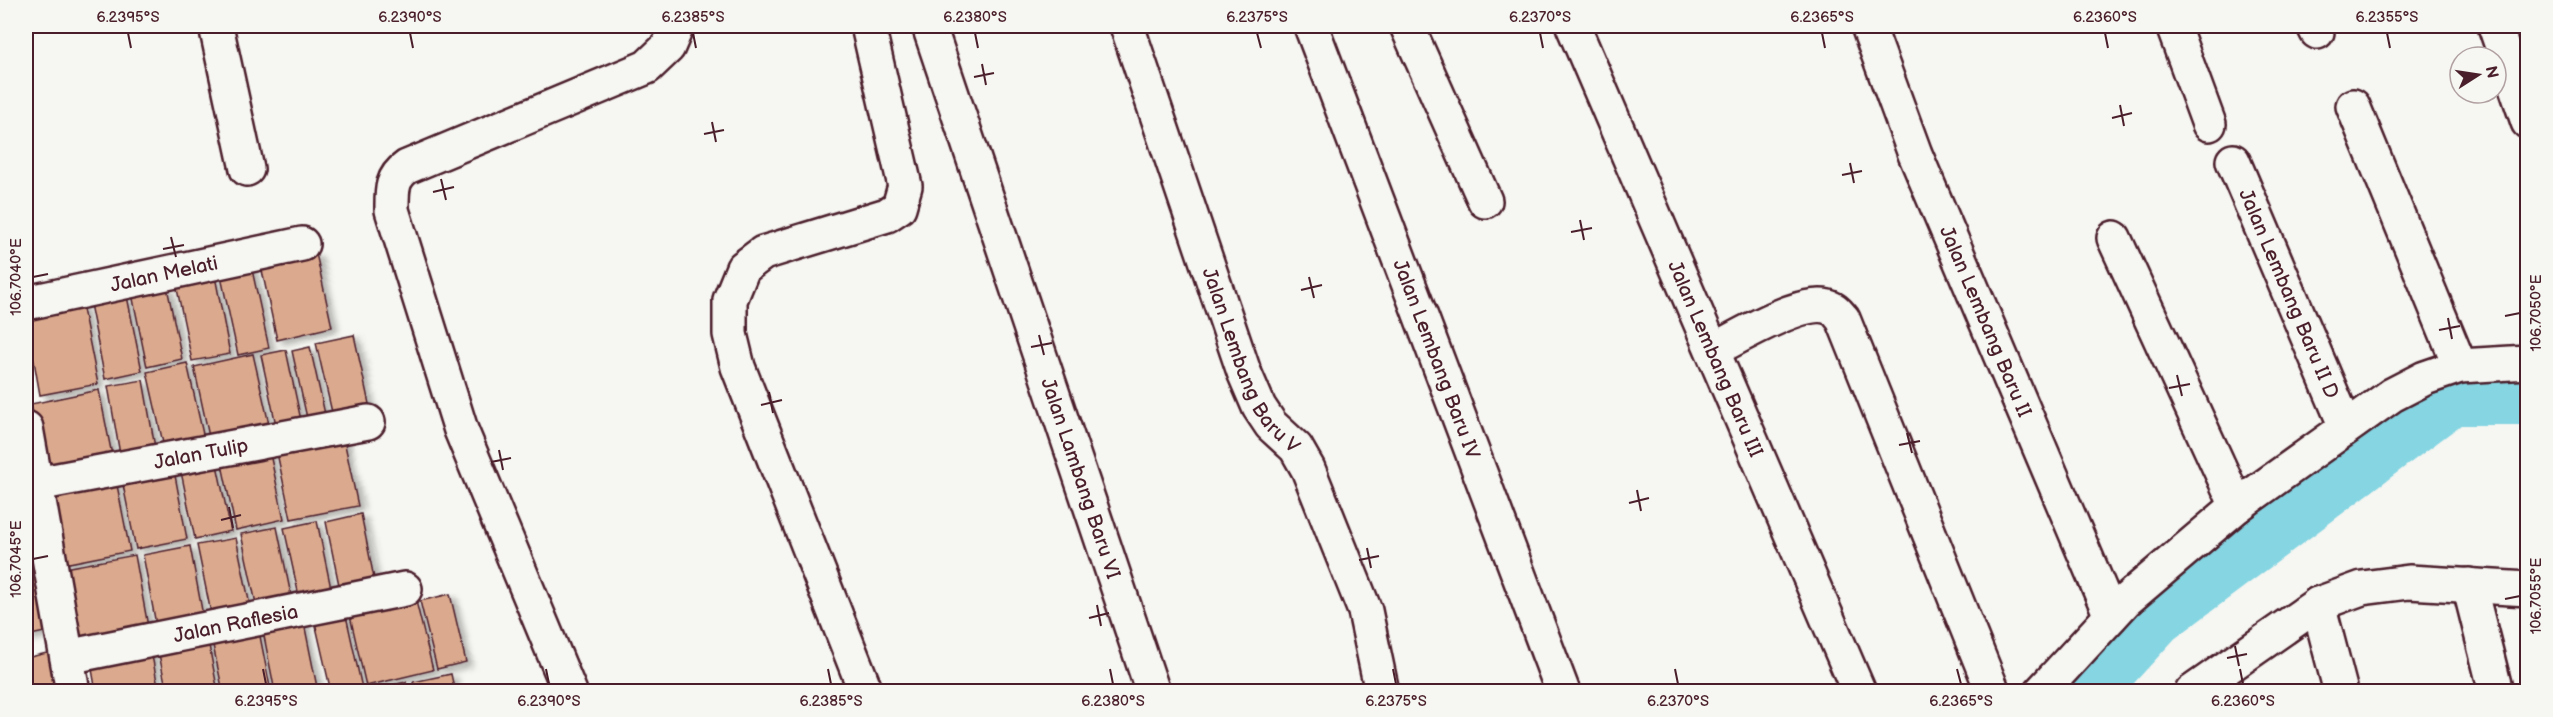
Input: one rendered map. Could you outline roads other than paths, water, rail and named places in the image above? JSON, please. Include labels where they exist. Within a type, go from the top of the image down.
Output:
[{"type":"street","points":[[216,26],[247,169]]},
{"type":"street","points":[[570,692],[461,430],[392,210],[392,187],[397,174],[407,167],[647,67],[668,47],[677,26]]},
{"type":"street","points":[[866,692],[738,367],[730,334],[730,300],[743,268],[763,253],[887,215],[899,207],[905,186],[868,26]]},
{"type":"street","name":"Jalan Lambang Baru VI","points":[[929,26],[1152,692]]},
{"type":"street","name":"Jalan Lembang Baru V","points":[[1127,26],[1244,372],[1259,407],[1271,425],[1296,448],[1308,469],[1365,612],[1382,692]]},
{"type":"street","name":"Jalan Lembang Baru IV","points":[[1311,26],[1563,692]]},
{"type":"street","points":[[1407,26],[1485,201]]},
{"type":"street","name":"Jalan Lembang Baru III","points":[[1573,26],[1859,692]]},
{"type":"street","name":"Jalan Lembang Baru II","points":[[1868,26],[1915,154],[2111,616]]},
{"type":"street","points":[[2173,26],[2208,124]]},
{"type":"street","points":[[2495,26],[2528,122]]},
{"type":"street","points":[[2353,106],[2460,366]]},
{"type":"street","name":"Jalan Lembang Baru II D","points":[[2234,161],[2346,427]]},
{"type":"street","points":[[2114,238],[2237,506]]},
{"type":"street","name":"Jalan Melati","points":[[26,303],[302,244]]},
{"type":"street","points":[[1713,350],[1799,308],[1815,306],[1833,308],[1843,319],[1994,692]]},
{"type":"street","points":[[2041,692],[2111,616],[2237,506],[2392,395],[2425,378],[2460,366],[2528,362]]},
{"type":"street","name":"Jalan Tulip","points":[[31,485],[368,422]]},
{"type":"street","points":[[26,428],[31,485],[73,692]]},
{"type":"street","points":[[2192,692],[2318,604],[2362,588],[2409,582],[2528,589]]},
{"type":"street","points":[[2469,585],[2496,692]]},
{"type":"street","name":"Jalan Raflesia","points":[[67,657],[405,589]]},
{"type":"street","points":[[2318,604],[2341,692]]},
{"type":"waterway","points":[[2085,692],[2155,616],[2451,395],[2528,395]]}]
